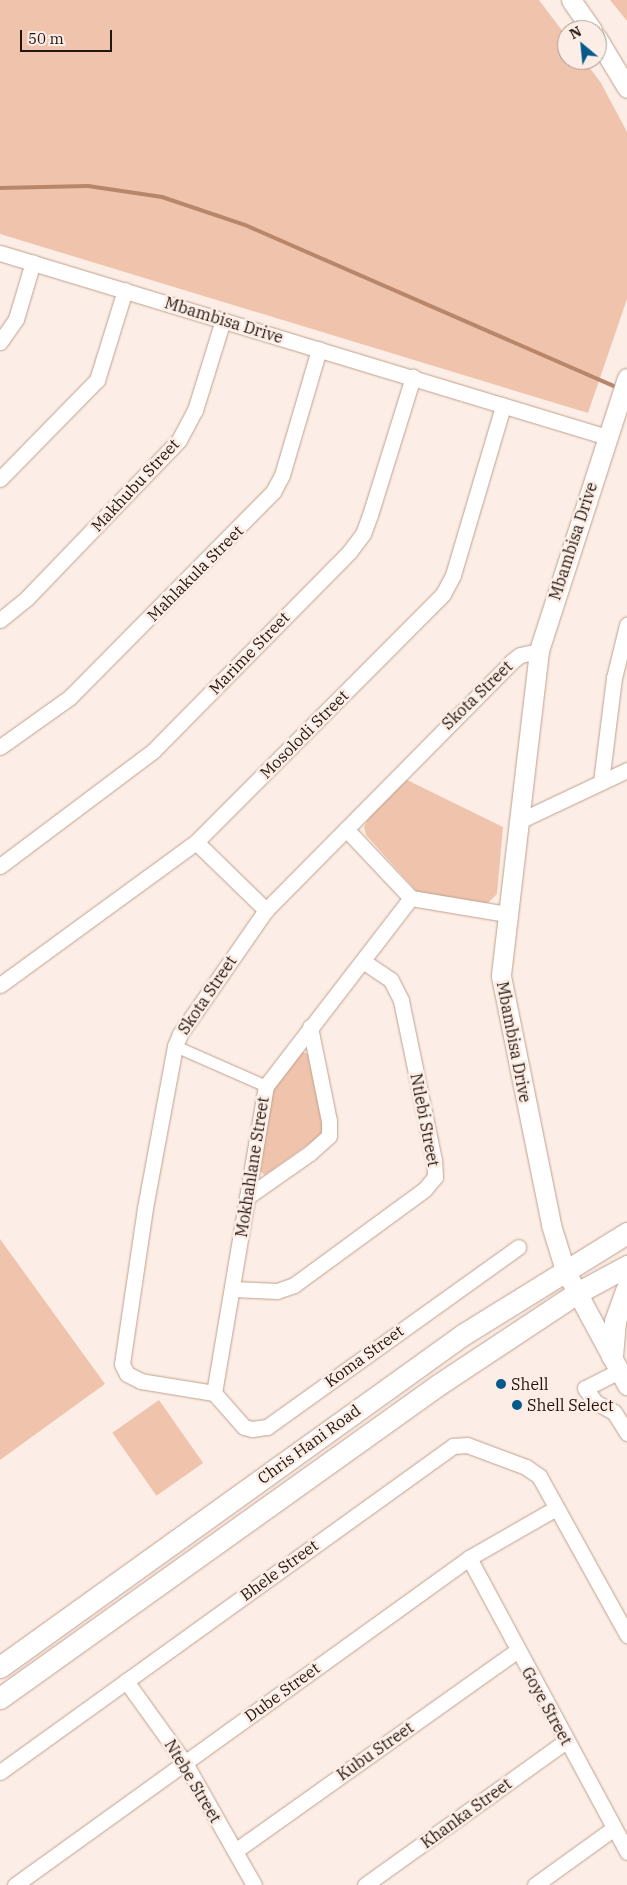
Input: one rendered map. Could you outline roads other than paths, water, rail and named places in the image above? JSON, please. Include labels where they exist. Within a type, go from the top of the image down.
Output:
[{"type":"main road","name":"Chris Hani Road","points":[[0,1667],[399,1379],[565,1270],[627,1233]]},
{"type":"main road","name":"Chris Hani Road","points":[[4,1687],[438,1385],[577,1293],[627,1266]]},
{"type":"main road","points":[[619,1371],[615,1321],[627,1288]]},
{"type":"street","points":[[571,0],[585,20]]},
{"type":"street","points":[[607,53],[627,88]]},
{"type":"street","name":"Mbambisa Drive","points":[[0,253],[606,437],[539,651],[508,914],[503,993],[546,1206],[565,1270],[619,1371]]},
{"type":"street","points":[[0,342],[16,319],[33,262]]},
{"type":"street","points":[[0,479],[96,380],[125,290]]},
{"type":"street","name":"Makhubu Street","points":[[0,620],[33,591],[179,440],[195,410],[224,320]]},
{"type":"street","name":"Mahlakula Street","points":[[0,747],[77,690],[273,492],[282,475],[319,349]]},
{"type":"street","name":"Marime Street","points":[[0,866],[153,751],[350,551],[363,534],[370,515],[413,378]]},
{"type":"street","points":[[606,437],[627,378]]},
{"type":"street","name":"Mosolodi Street","points":[[0,985],[196,842],[443,594],[453,575],[503,406]]},
{"type":"street","points":[[601,782],[614,678],[627,625]]},
{"type":"street","name":"Skota Street","points":[[214,1393],[141,1381],[127,1374],[122,1364],[145,1208],[175,1046],[189,1019],[266,910],[511,662],[520,655],[539,651]]},
{"type":"street","points":[[518,822],[627,770]]},
{"type":"street","points":[[346,829],[411,898],[508,914]]},
{"type":"street","points":[[196,842],[266,910]]},
{"type":"street","name":"Mokhahlane Street","points":[[214,1393],[266,1086],[411,898]]},
{"type":"street","name":"Ntlebi Street","points":[[233,1289],[277,1291],[294,1285],[424,1190],[434,1177],[434,1160],[401,1000],[391,980],[363,961]]},
{"type":"street","points":[[247,1197],[321,1146],[329,1136],[329,1121],[310,1027]]},
{"type":"street","points":[[175,1046],[266,1086]]},
{"type":"street","name":"Koma Street","points":[[214,1393],[244,1427],[252,1430],[267,1427],[518,1246]]},
{"type":"street","points":[[619,1371],[585,1388],[595,1402],[614,1412],[627,1433]]},
{"type":"street","name":"Bhele Street","points":[[0,1772],[453,1446],[468,1445],[534,1471],[542,1480],[627,1635]]},
{"type":"street","name":"Dube Street","points":[[15,1885],[469,1558],[556,1508]]},
{"type":"street","name":"Goye Street","points":[[469,1558],[516,1651],[627,1852]]},
{"type":"street","name":"Kubu Street","points":[[234,1851],[516,1651]]},
{"type":"street","name":"Ntebe Street","points":[[126,1681],[185,1763],[254,1885]]},
{"type":"street","name":"Khanka Street","points":[[365,1885],[566,1741]]},
{"type":"street","points":[[536,1885],[614,1828]]},
{"type":"waterway","points":[[0,188],[88,186],[162,197],[245,225],[618,388]]},
{"type":"place","name":"Shell","points":[[501,1384]]},
{"type":"place","name":"Shell Select","points":[[517,1405]]}]
